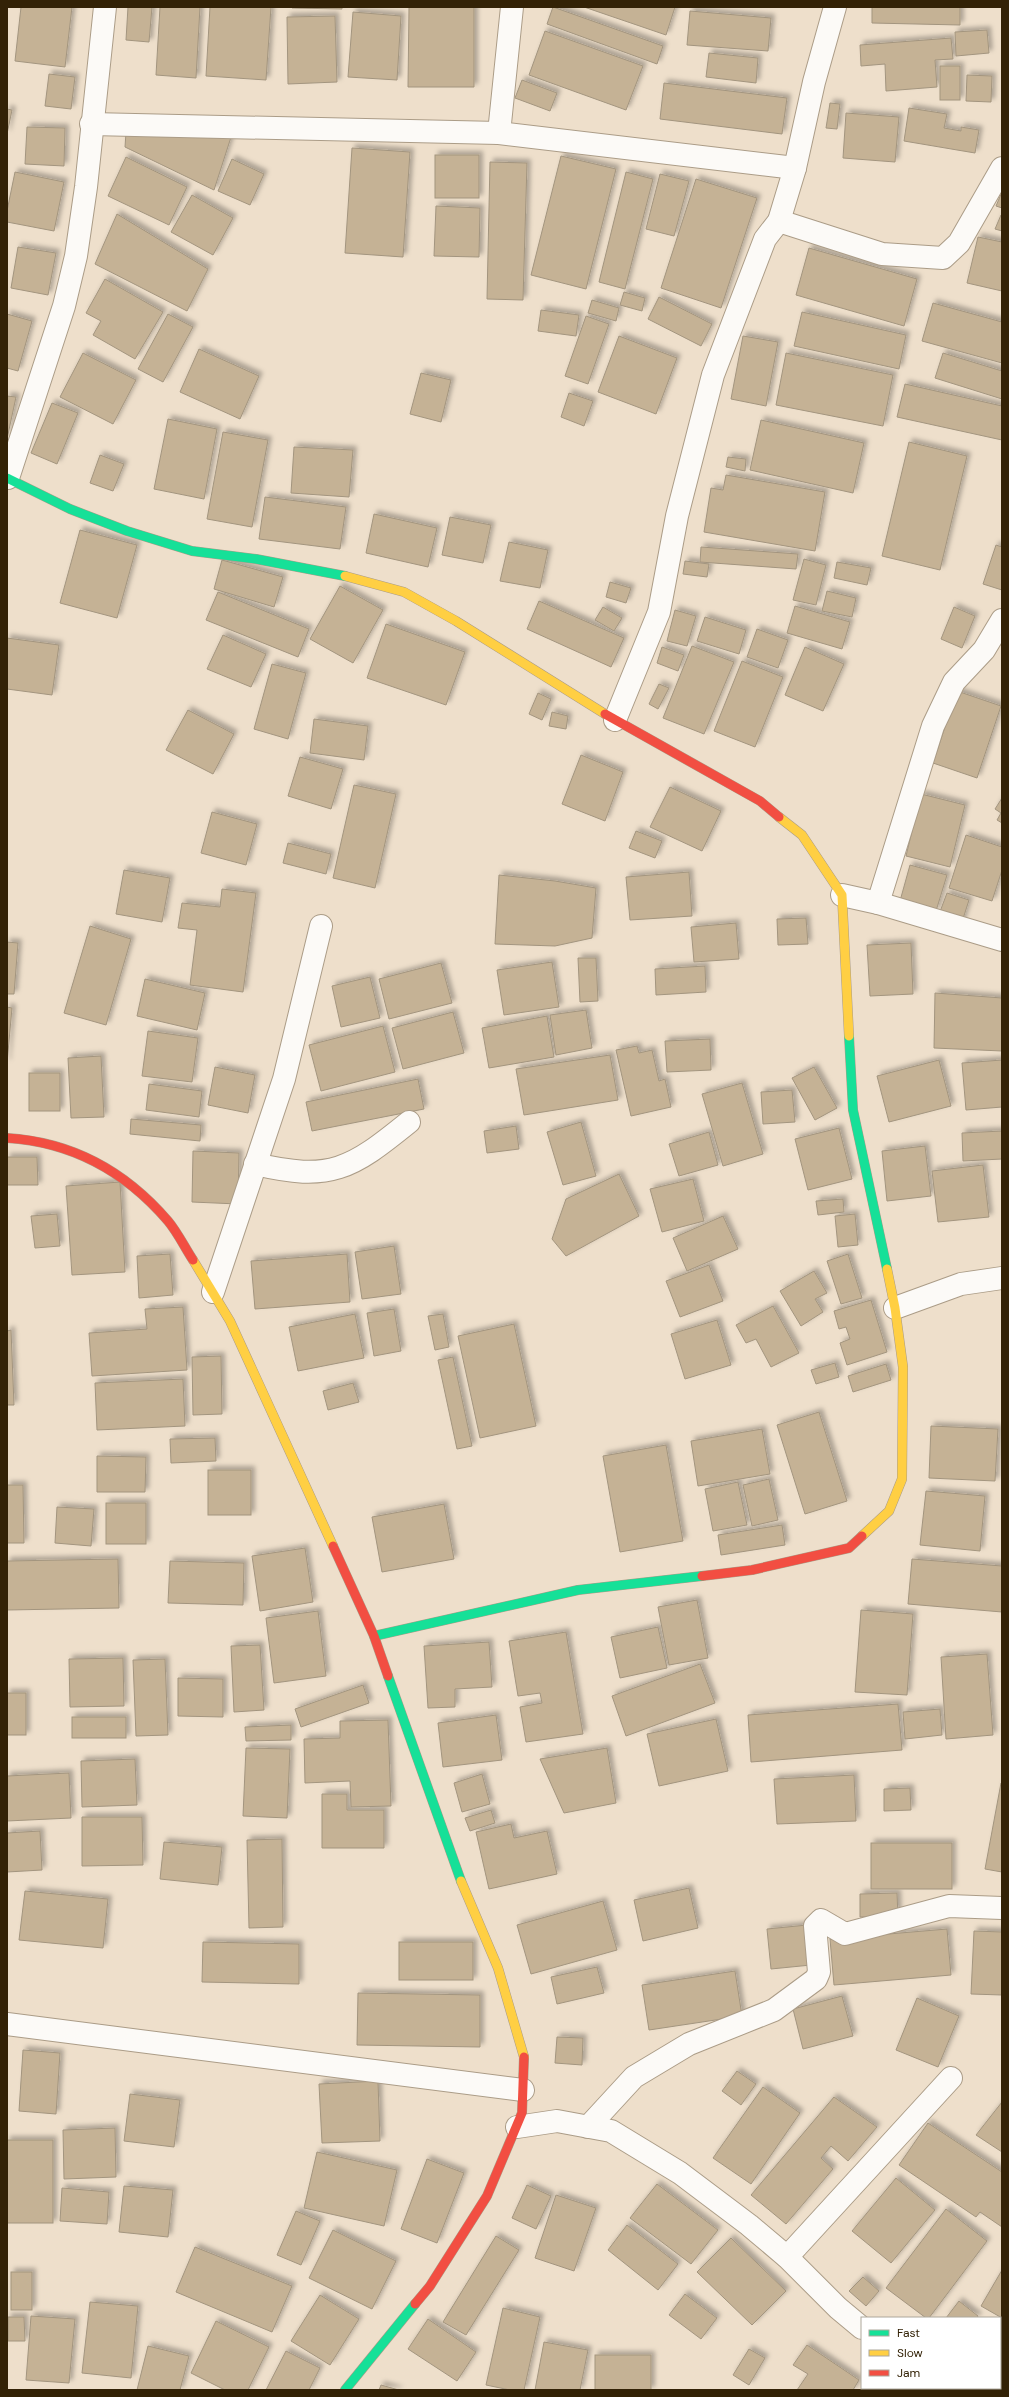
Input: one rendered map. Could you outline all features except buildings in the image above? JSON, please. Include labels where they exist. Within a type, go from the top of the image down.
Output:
[{"type":"street","points":[[105,7],[91,124],[86,187],[76,256],[66,299],[8,478],[70,509],[127,531],[192,551],[256,559],[342,574],[404,592],[456,621],[615,720],[760,802],[802,836],[842,895],[853,1110],[895,1308],[903,1367],[902,1479],[889,1511],[849,1548],[752,1570],[578,1590],[374,1636]]},
{"type":"street","points":[[499,133],[512,7]]},
{"type":"street","points":[[615,720],[659,612],[677,516],[713,375],[765,239],[779,221],[795,168],[814,82],[835,7]]},
{"type":"street","points":[[91,124],[499,133],[795,168]]},
{"type":"street","points":[[779,221],[882,254],[943,258],[959,243],[1002,168]]},
{"type":"street","points":[[878,903],[934,726],[954,682],[984,650],[1002,620]]},
{"type":"street","points":[[842,895],[878,903],[1002,940]]},
{"type":"street","points":[[213,1292],[284,1079],[321,926]]},
{"type":"street","points":[[255,1164],[285,1171],[314,1173],[345,1166],[376,1149],[409,1122]]},
{"type":"street","points":[[7,1138],[36,1140],[72,1150],[106,1167],[136,1190],[169,1222],[230,1321],[374,1636],[461,1880],[498,1968],[513,2013],[524,2058],[522,2113],[487,2196],[434,2280],[383,2346],[345,2390]]},
{"type":"street","points":[[895,1308],[961,1284],[1002,1278]]},
{"type":"street","points":[[588,2127],[634,2077],[689,2044],[774,2010],[816,1979],[820,1972],[815,1926],[821,1920],[845,1934],[949,1906],[1002,1908]]},
{"type":"street","points":[[7,2024],[523,2090]]},
{"type":"street","points":[[787,2257],[951,2078]]},
{"type":"street","points":[[517,2127],[557,2121],[611,2131],[680,2173],[787,2257],[838,2308],[861,2327]]},
{"type":"traffic: fast","points":[[7,478],[70,509],[127,531],[192,551],[256,559],[345,576]]},
{"type":"traffic: fast","points":[[849,1036],[853,1110],[887,1269]]},
{"type":"traffic: fast","points":[[374,1636],[578,1590],[702,1576]]},
{"type":"traffic: fast","points":[[388,1676],[461,1881]]},
{"type":"traffic: fast","points":[[345,2390],[415,2304]]},
{"type":"traffic: slow","points":[[345,576],[404,592],[456,621],[605,714]]},
{"type":"traffic: slow","points":[[779,817],[802,835],[842,895],[849,1036]]},
{"type":"traffic: slow","points":[[193,1260],[230,1321],[333,1546]]},
{"type":"traffic: slow","points":[[862,1536],[889,1511],[902,1479],[903,1367],[895,1308],[887,1269]]},
{"type":"traffic: slow","points":[[461,1881],[498,1968],[524,2057]]},
{"type":"traffic: jam","points":[[605,714],[760,801],[779,817]]},
{"type":"traffic: jam","points":[[7,1138],[54,1146],[75,1153],[116,1174],[152,1204],[168,1221],[193,1260]]},
{"type":"traffic: jam","points":[[702,1576],[752,1570],[849,1548],[862,1536]]},
{"type":"traffic: jam","points":[[333,1546],[374,1636],[388,1676]]},
{"type":"traffic: jam","points":[[415,2304],[430,2286],[487,2196],[522,2113],[524,2057]]}]
